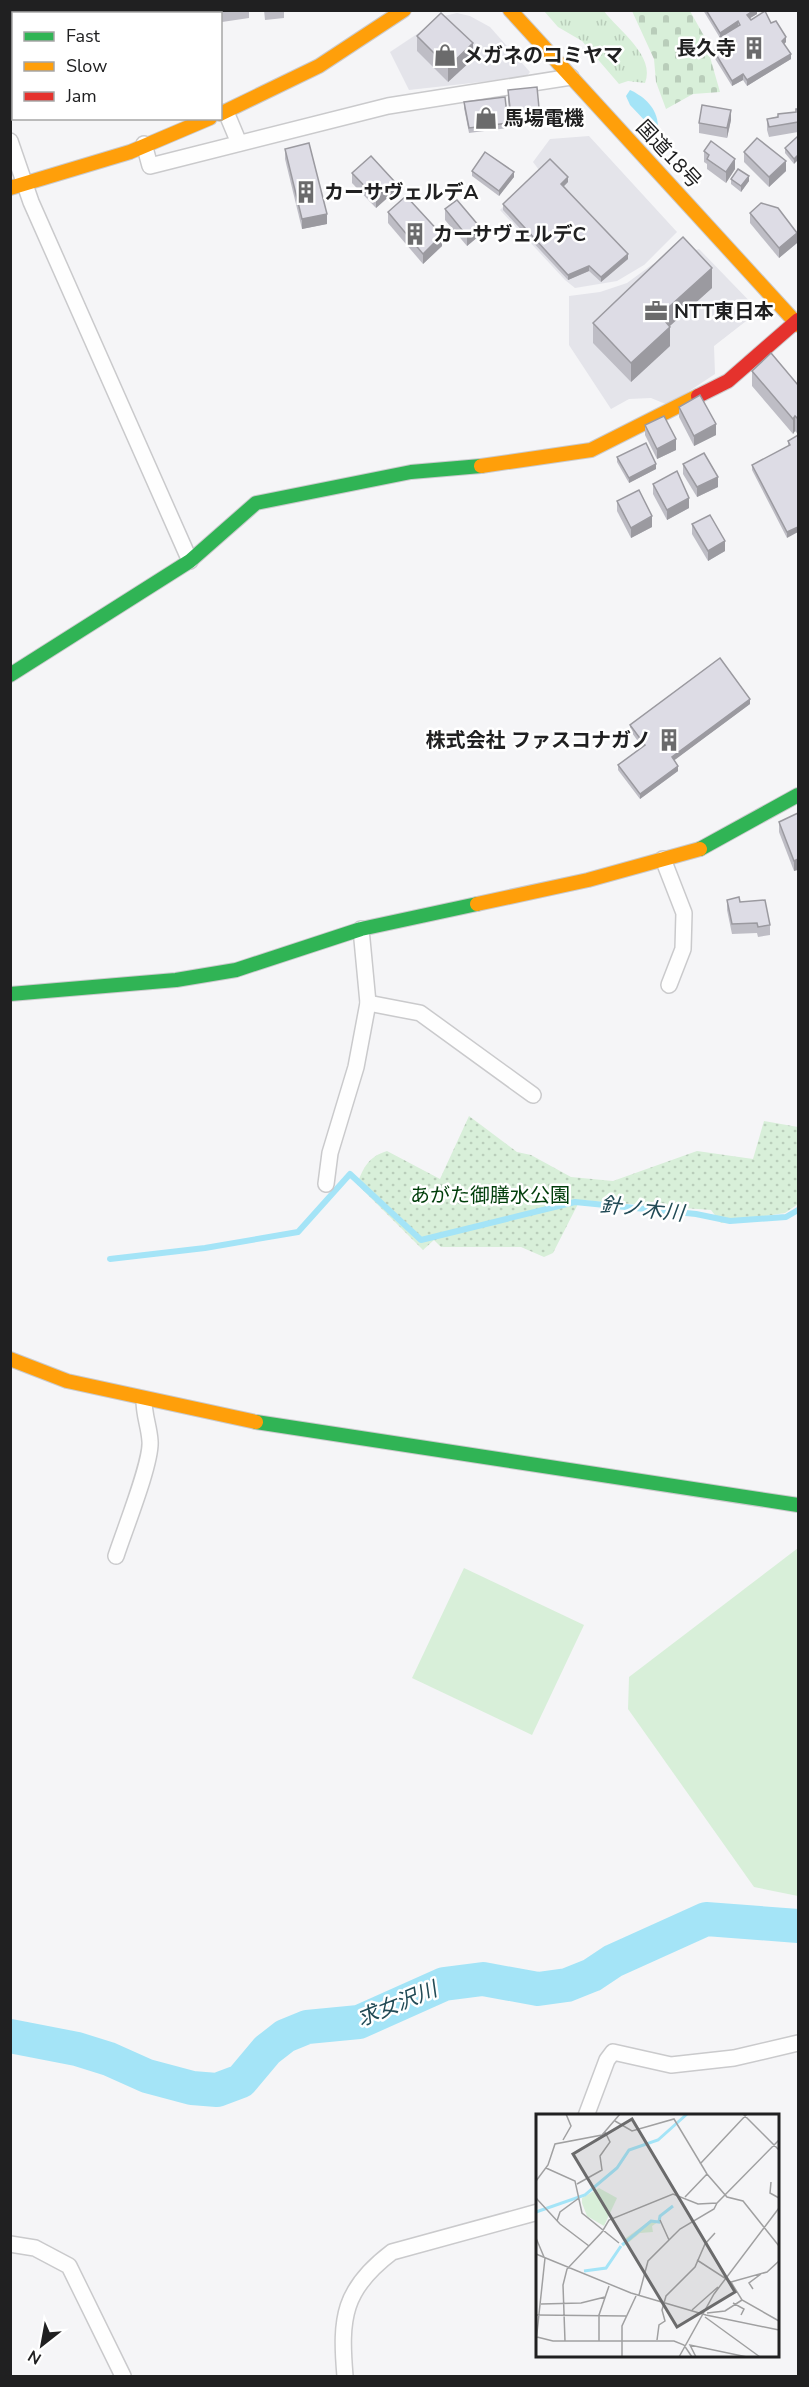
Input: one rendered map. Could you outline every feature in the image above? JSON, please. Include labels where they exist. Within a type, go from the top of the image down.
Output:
[{"type":"main road","points":[[223,113],[319,66],[404,10]]},
{"type":"main road","name":"国道18号","points":[[510,10],[798,322]]},
{"type":"main road","points":[[10,188],[130,152],[144,144],[205,120]]},
{"type":"main road","points":[[10,675],[17,673],[190,561],[256,503],[411,472],[504,464],[591,450],[728,381],[798,322]]},
{"type":"main road","points":[[10,994],[176,980],[236,970],[361,929],[588,880],[707,847],[798,795]]},
{"type":"main road","points":[[10,1359],[67,1381],[144,1400],[347,1437],[798,1505]]},
{"type":"street","points":[[144,144],[150,166],[388,106],[571,77]]},
{"type":"street","points":[[223,113],[239,143]]},
{"type":"street","points":[[10,141],[31,202],[190,561]]},
{"type":"street","points":[[663,859],[684,912],[683,949],[669,986]]},
{"type":"street","points":[[326,1184],[330,1154],[356,1067],[368,1003],[361,929]]},
{"type":"street","points":[[368,1003],[420,1012],[533,1095]]},
{"type":"street","points":[[116,1556],[147,1464],[150,1442],[144,1420],[144,1400]]},
{"type":"street","points":[[586,2114],[607,2060],[613,2052],[671,2065],[734,2058],[798,2043]]},
{"type":"street","points":[[345,2376],[341,2338],[353,2290],[378,2264],[392,2252],[536,2212]]},
{"type":"street","points":[[10,2244],[35,2248],[69,2265],[123,2376]]},
{"type":"shaded area","points":[[457,13],[470,16],[490,27],[530,72],[526,77],[409,90],[390,52],[444,16]]},
{"type":"shaded area","points":[[589,136],[677,232],[644,265],[617,281],[575,288],[500,210],[539,170],[533,162],[550,139]]},
{"type":"shaded area","points":[[699,249],[759,311],[714,346],[715,374],[668,405],[651,398],[629,399],[611,409],[569,345],[569,296],[600,292],[627,283],[653,264]]},
{"type":"green space","points":[[544,11],[604,11],[641,53],[647,73],[645,83],[628,81],[619,84],[582,41],[558,27]]},
{"type":"green space","points":[[632,11],[690,11],[704,36],[720,92],[693,94],[666,109],[656,82],[654,59]]},
{"type":"green space","name":"あがた御膳水公園","points":[[469,1116],[517,1152],[531,1155],[571,1177],[613,1181],[697,1151],[753,1159],[764,1121],[798,1127],[798,1204],[785,1213],[721,1223],[711,1210],[580,1200],[553,1253],[544,1257],[521,1247],[441,1247],[434,1240],[423,1250],[357,1184],[368,1163],[375,1156],[387,1151],[440,1179]]},
{"type":"green space","points":[[798,1548],[798,1896],[754,1887],[628,1709],[629,1677]]},
{"type":"green space","points":[[464,1568],[584,1625],[532,1735],[412,1678]]},
{"type":"water","points":[[630,90],[641,96],[653,109],[658,126],[649,125],[630,105],[626,96]]},
{"type":"building","name":"長久寺","points":[[706,10],[754,10],[747,15],[751,20],[765,11],[771,23],[776,21],[786,37],[782,41],[791,54],[747,80],[743,74],[732,81],[714,51],[726,45],[720,37],[740,25],[738,21],[720,33]]},
{"type":"building","points":[[441,13],[473,43],[448,67],[417,36]]},
{"type":"building","points":[[537,87],[539,108],[526,110],[527,115],[511,117],[508,90]]},
{"type":"building","name":"馬場電機","points":[[505,97],[508,123],[469,128],[464,102]]},
{"type":"building","points":[[702,105],[731,110],[727,128],[699,123]]},
{"type":"building","points":[[798,109],[798,122],[769,127],[767,119],[778,117],[778,114],[796,112]]},
{"type":"building","points":[[797,137],[798,155],[794,159],[785,148]]},
{"type":"building","points":[[757,138],[786,161],[769,177],[744,152]]},
{"type":"building","points":[[711,141],[735,159],[726,172],[707,159],[709,155],[704,151]]},
{"type":"building","name":"カーサヴェルデA","points":[[309,143],[327,214],[302,219],[285,149]]},
{"type":"building","points":[[485,152],[514,172],[499,191],[472,171]]},
{"type":"building","points":[[371,156],[394,181],[376,198],[352,173]]},
{"type":"building","points":[[550,159],[568,177],[561,184],[628,254],[601,277],[589,266],[568,275],[503,204]]},
{"type":"building","points":[[738,169],[749,176],[741,186],[731,179]]},
{"type":"building","name":"カーサヴェルデC","points":[[406,196],[442,235],[423,254],[388,212]]},
{"type":"building","points":[[457,200],[479,226],[467,236],[445,209]]},
{"type":"building","points":[[761,203],[778,208],[797,233],[779,248],[750,213]]},
{"type":"building","name":"NTT東日本","points":[[683,237],[712,268],[660,315],[670,327],[631,363],[593,323]]},
{"type":"building","points":[[771,353],[798,385],[798,419],[795,416],[793,419],[752,371]]},
{"type":"building","points":[[700,395],[716,424],[694,436],[679,407]]},
{"type":"building","points":[[664,416],[676,439],[657,449],[645,425]]},
{"type":"building","points":[[798,435],[798,527],[787,532],[752,465],[790,445],[788,441]]},
{"type":"building","points":[[646,443],[656,464],[629,478],[617,457]]},
{"type":"building","points":[[704,453],[718,477],[697,487],[683,464]]},
{"type":"building","points":[[677,471],[689,498],[667,510],[653,484]]},
{"type":"building","points":[[639,490],[652,516],[631,528],[617,501]]},
{"type":"building","points":[[710,515],[725,541],[708,551],[692,524]]},
{"type":"building","name":"株式会社 ファスコナガノ","points":[[720,658],[750,699],[672,757],[678,766],[640,794],[618,765],[645,745],[630,725]]},
{"type":"building","points":[[798,813],[798,859],[794,861],[779,822]]},
{"type":"building","points":[[739,897],[740,902],[765,900],[770,925],[758,927],[757,923],[732,924],[727,900]]},
{"type":"waterway","name":"針ノ木川","points":[[110,1259],[205,1248],[298,1232],[350,1174],[421,1240],[575,1202],[696,1214],[730,1221],[786,1217],[798,1210]]},
{"type":"waterway","name":"求女沢川","points":[[10,2036],[77,2049],[109,2059],[147,2076],[192,2088],[217,2090],[241,2081],[267,2050],[285,2036],[307,2027],[359,2022],[444,1984],[483,1979],[538,1989],[567,1985],[592,1975],[613,1961],[706,1919],[798,1926]]},
{"type":"traffic: fast","points":[[10,675],[190,561],[256,503],[411,472],[481,466]]},
{"type":"traffic: fast","points":[[700,849],[798,795]]},
{"type":"traffic: fast","points":[[10,994],[176,980],[236,970],[361,929],[477,904]]},
{"type":"traffic: fast","points":[[256,1422],[798,1505]]},
{"type":"traffic: slow","points":[[222,113],[319,66],[404,10]]},
{"type":"traffic: slow","points":[[510,10],[798,325]]},
{"type":"traffic: slow","points":[[10,188],[130,152],[205,120]]},
{"type":"traffic: slow","points":[[481,466],[591,450],[698,396]]},
{"type":"traffic: slow","points":[[477,904],[588,880],[700,849]]},
{"type":"traffic: slow","points":[[10,1359],[67,1381],[256,1422]]},
{"type":"traffic: jam","points":[[698,396],[728,381],[798,320]]},
{"type":"place","name":"長久寺","points":[[754,48]]},
{"type":"place","name":"メガネのコミヤマ","points":[[445,55]]},
{"type":"place","name":"馬場電機","points":[[486,118]]},
{"type":"place","name":"カーサヴェルデA","points":[[306,192]]},
{"type":"place","name":"カーサヴェルデC","points":[[415,234]]},
{"type":"place","name":"NTT東日本","points":[[656,311]]},
{"type":"place","name":"株式会社 ファスコナガノ","points":[[669,740]]}]
